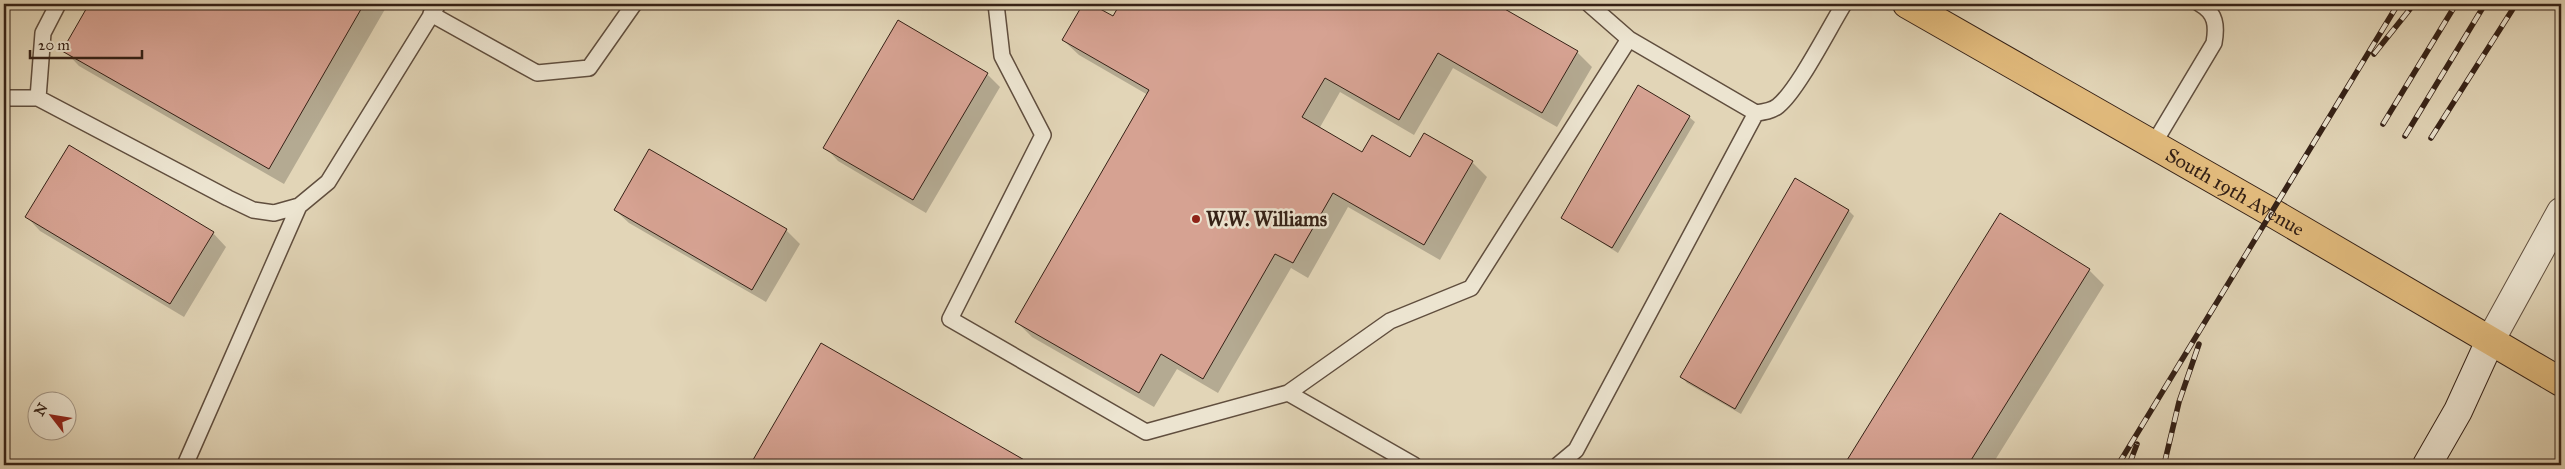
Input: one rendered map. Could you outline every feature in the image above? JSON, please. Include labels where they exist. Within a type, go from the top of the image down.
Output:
[{"type":"main road","name":"South 19th Avenue","points":[[1907,4],[2153,144],[2561,382]]},
{"type":"street","points":[[2426,465],[2458,411],[2490,341],[2560,217]]},
{"type":"lane","points":[[38,98],[42,33],[58,4]]},
{"type":"lane","points":[[4,98],[38,98],[253,210],[274,213],[299,206],[328,182],[435,9],[537,73],[589,68],[634,4]]},
{"type":"lane","points":[[996,4],[1002,56],[1043,135],[950,319],[1146,432],[1288,393],[1390,321],[1471,288],[1629,39]]},
{"type":"lane","points":[[1589,4],[1629,39],[1756,113],[1766,112],[1778,106],[1791,92],[1844,4]]},
{"type":"lane","points":[[2153,144],[2214,43],[2217,24],[2208,8],[2200,4]]},
{"type":"lane","points":[[1558,465],[1576,450],[1756,113]]},
{"type":"lane","points":[[185,465],[299,206]]},
{"type":"lane","points":[[1288,393],[1414,465]]},
{"type":"building","points":[[89,4],[364,4],[269,169],[62,51]]},
{"type":"building","name":"W.W. Williams","points":[[1083,4],[1091,4],[1113,16],[1120,4],[1496,4],[1578,51],[1542,113],[1438,53],[1399,120],[1325,78],[1302,117],[1362,152],[1372,135],[1410,157],[1424,133],[1473,161],[1424,245],[1333,193],[1293,263],[1275,254],[1203,379],[1161,354],[1139,393],[1015,322],[1149,90],[1062,40]]},
{"type":"building","points":[[898,20],[988,73],[913,200],[823,148]]},
{"type":"building","points":[[1638,85],[1690,116],[1612,248],[1561,218]]},
{"type":"building","points":[[69,145],[214,232],[170,304],[25,217]]},
{"type":"building","points":[[649,149],[787,229],[752,290],[614,210]]},
{"type":"building","points":[[1795,178],[1849,210],[1735,409],[1680,377]]},
{"type":"building","points":[[2000,213],[2090,269],[1968,465],[1844,465]]},
{"type":"building","points":[[821,343],[1033,465],[750,465]]},
{"type":"railway","points":[[2118,465],[2398,4]]},
{"type":"railway","points":[[2374,54],[2414,4]]},
{"type":"railway","points":[[2383,124],[2456,4]]},
{"type":"railway","points":[[2405,136],[2485,4]]},
{"type":"railway","points":[[2431,138],[2516,4]]},
{"type":"railway","points":[[2164,465],[2179,402],[2199,344]]},
{"type":"railway","points":[[2129,465],[2137,444]]},
{"type":"place","name":"W.W. Williams","points":[[1196,219]]}]
